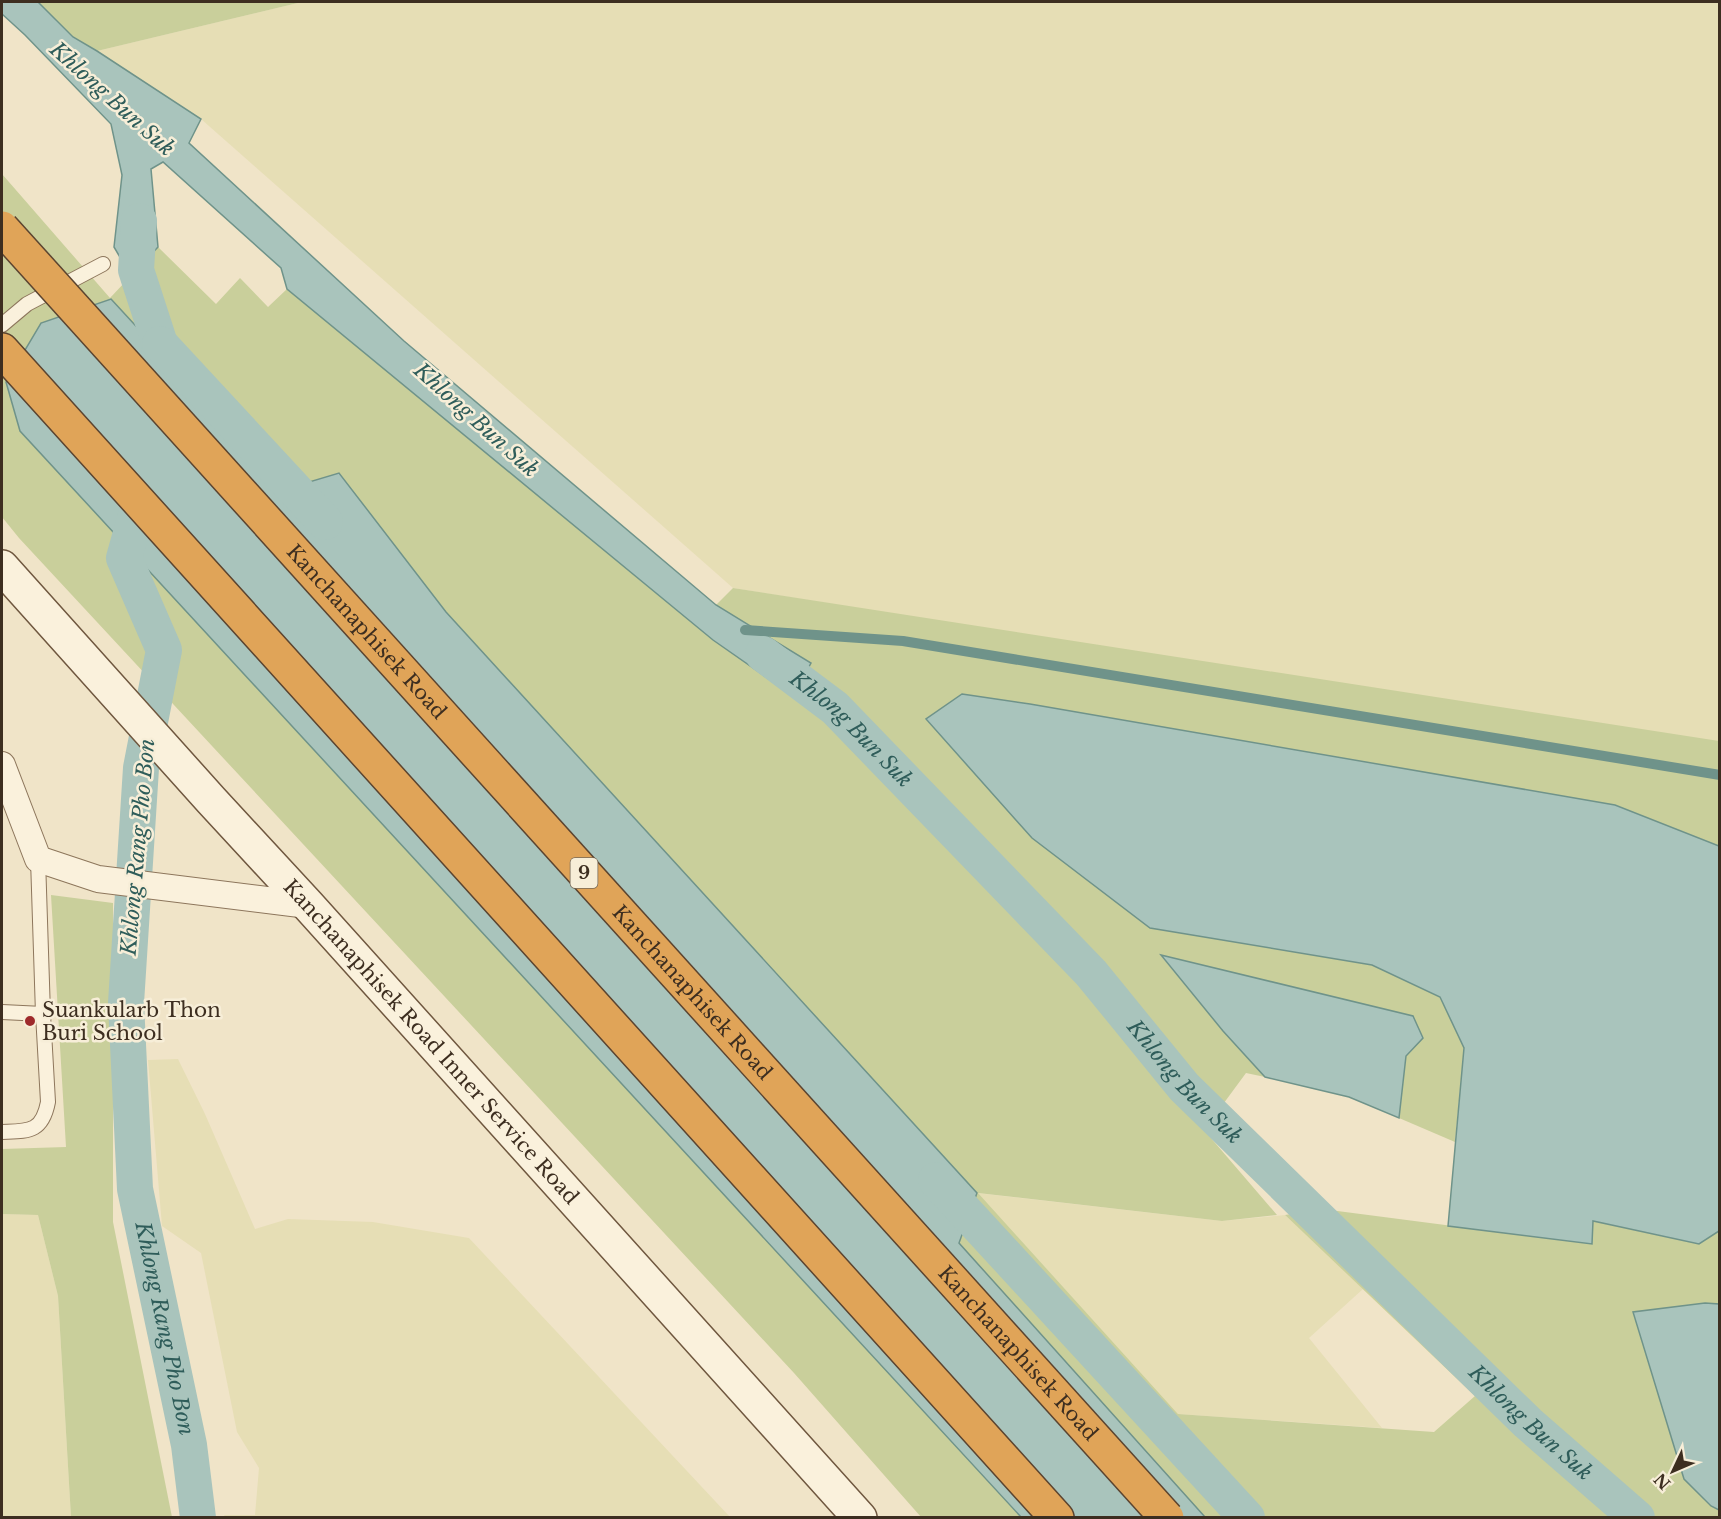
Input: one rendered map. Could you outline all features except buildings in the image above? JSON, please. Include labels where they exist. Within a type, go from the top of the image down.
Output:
[{"type":"highway","name":"Kanchanaphisek Road","points":[[2,228],[1167,1518]]},
{"type":"highway","points":[[2,350],[1057,1518]]},
{"type":"main road","name":"Kanchanaphisek Road Inner Service Road","points":[[2,567],[860,1518]]},
{"type":"street","points":[[2,765],[38,859],[98,879],[308,904]]},
{"type":"lane","points":[[2,325],[27,304],[103,264]]},
{"type":"lane","points":[[2,1132],[27,1131],[39,1126],[46,1114],[48,1102],[38,859]]},
{"type":"lane","points":[[2,1012],[43,1014]]},
{"type":"shaded area","points":[[302,2],[1719,2],[1719,742],[733,588],[201,119],[97,51]]},
{"type":"shaded area","points":[[178,1059],[205,1114],[255,1229],[288,1219],[373,1222],[469,1238],[730,1517],[225,1517],[224,1515],[255,1515],[259,1468],[237,1432],[201,1253],[162,1226],[148,1060]]},
{"type":"shaded area","points":[[977,1193],[1222,1221],[1285,1215],[1363,1289],[1309,1338],[1382,1428],[1178,1414]]},
{"type":"shaded area","points":[[2,1214],[38,1215],[58,1296],[71,1517],[2,1518]]},
{"type":"green space","points":[[38,2],[302,2],[97,51],[73,37]]},
{"type":"green space","points":[[2,174],[110,298],[158,247],[216,304],[240,278],[268,307],[287,289],[713,640],[811,663],[716,605],[733,588],[1719,741],[1719,846],[1615,805],[962,694],[1150,928],[1372,965],[1440,997],[1464,1048],[1455,1142],[1399,1118],[1406,1056],[1423,1038],[1161,956],[1223,1031],[1265,1077],[1246,1073],[1204,1130],[1277,1215],[1222,1221],[978,1193],[1178,1414],[1434,1432],[1475,1396],[1285,1215],[1322,1209],[1592,1244],[1592,1221],[1699,1244],[1719,1231],[1719,1304],[1705,1303],[1711,1506],[1719,1510],[1719,1517],[921,1517],[794,1373],[2,517]]},
{"type":"green space","points":[[51,895],[113,903],[113,1222],[172,1517],[71,1517],[58,1296],[38,1215],[2,1214],[2,1149],[66,1147]]},
{"type":"water","points":[[2,2],[38,2],[73,37],[201,119],[189,143],[404,341],[716,605],[811,663],[793,696],[713,640],[287,289],[281,268],[163,162],[151,169],[158,247],[131,276],[114,247],[122,175],[111,124],[2,14]]},
{"type":"water","points":[[111,299],[286,489],[339,473],[446,612],[977,1193],[959,1243],[1205,1517],[1021,1517],[20,431],[6,382],[41,323]]},
{"type":"water","points":[[962,694],[1615,805],[1719,846],[1719,1231],[1699,1244],[1593,1221],[1592,1244],[1448,1226],[1464,1048],[1440,997],[1372,965],[1150,928],[1032,838],[926,719]]},
{"type":"water","points":[[1161,955],[1413,1016],[1423,1038],[1406,1056],[1399,1118],[1349,1097],[1265,1077],[1223,1031]]},
{"type":"water","points":[[1705,1303],[1719,1304],[1719,1510],[1711,1506],[1684,1479],[1633,1312]]},
{"type":"waterway","name":"Khlong Rang Pho Bon","points":[[139,221],[136,270],[160,344],[158,369]]},
{"type":"waterway","points":[[160,344],[325,522]]},
{"type":"waterway","name":"Khlong Rang Pho Bon","points":[[140,501],[124,558],[164,650],[141,768],[126,1003],[135,1189],[189,1445],[198,1518]]},
{"type":"waterway","points":[[745,630],[903,641],[1720,775]]},
{"type":"waterway","name":"Khlong Bun Suk","points":[[763,654],[835,708],[1091,973],[1184,1087],[1528,1423],[1637,1518]]},
{"type":"waterway","points":[[936,1180],[1247,1518]]},
{"type":"place","name":"Suankularb Thon Buri School","points":[[30,1021]]}]
